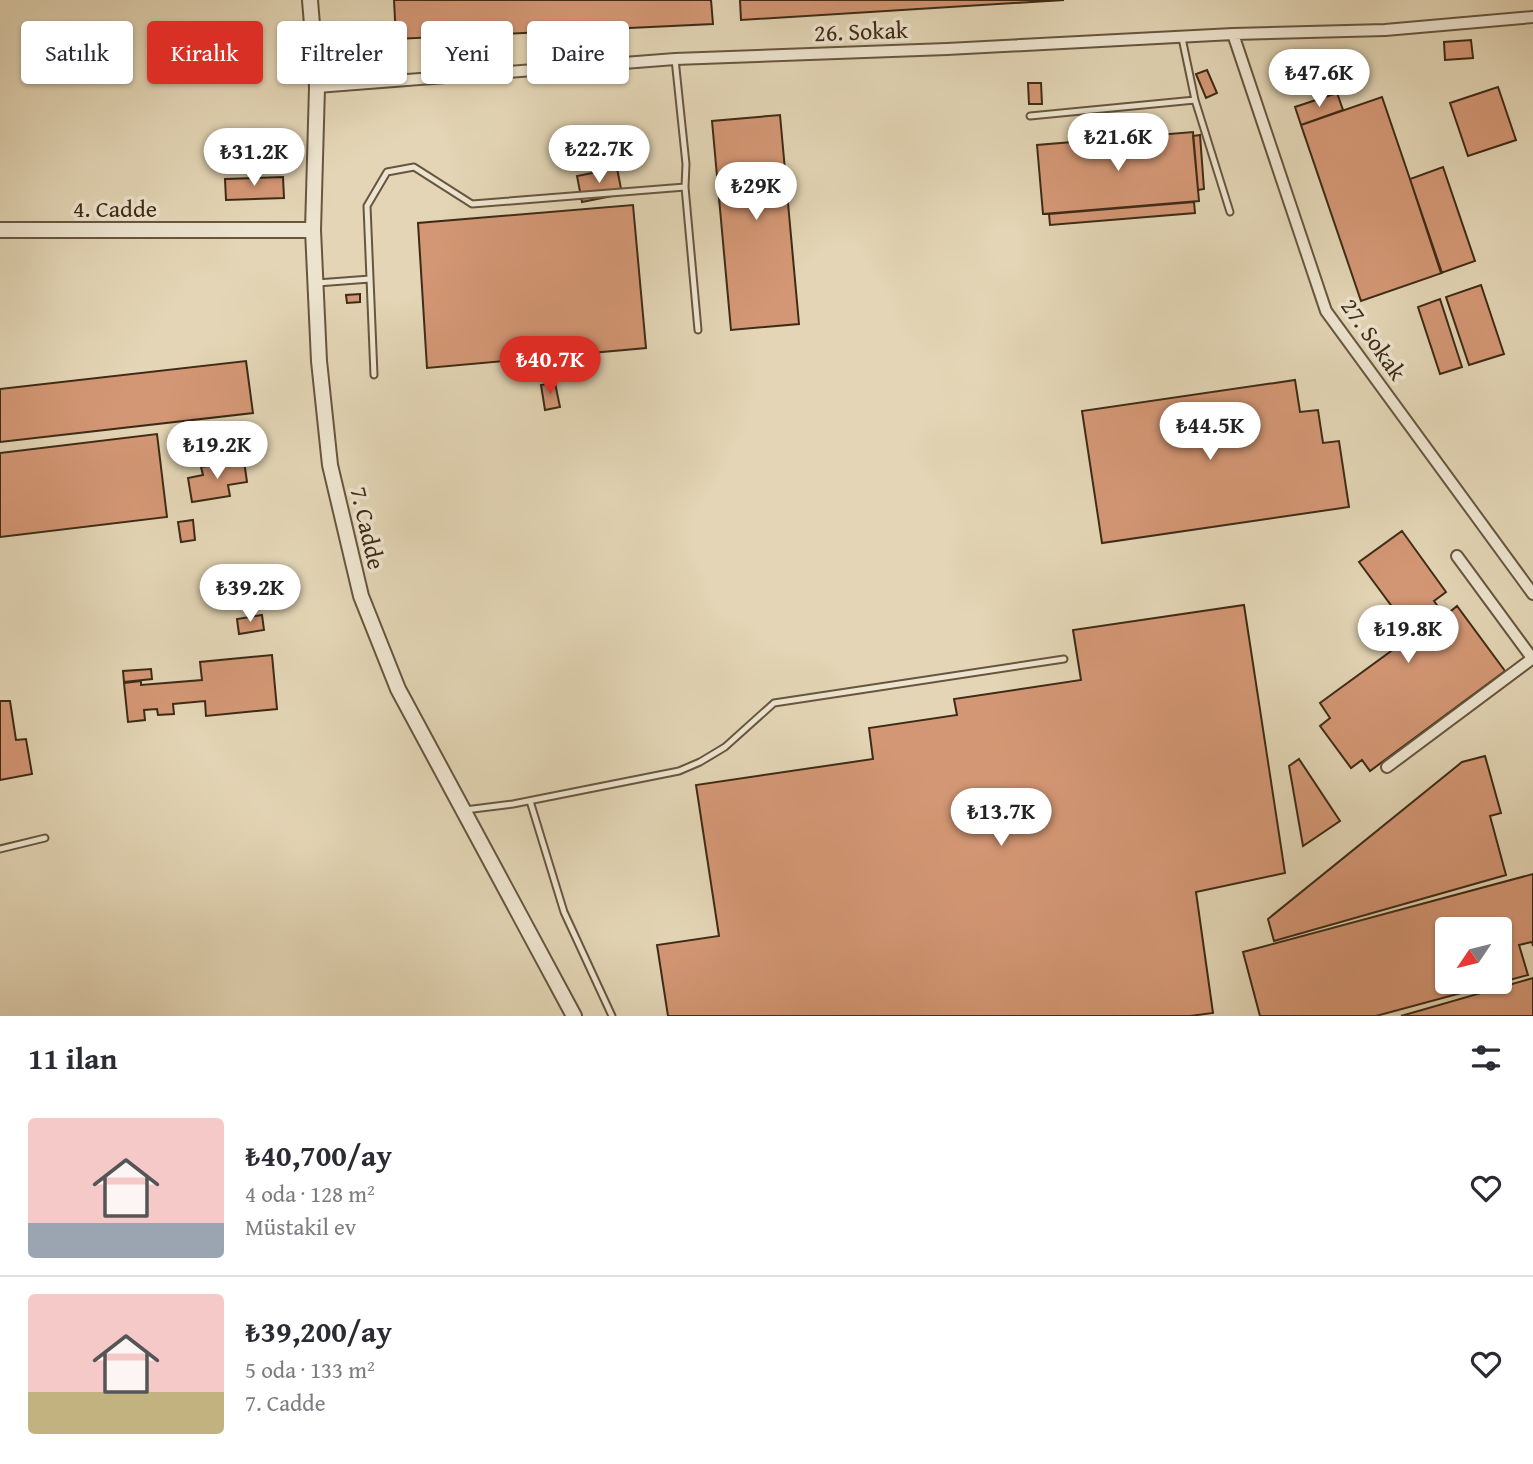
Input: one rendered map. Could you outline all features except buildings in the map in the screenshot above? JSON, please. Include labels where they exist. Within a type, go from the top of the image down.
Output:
[{"type":"street","name":"7. Cadde","points":[[310,0],[317,87],[313,230],[318,361],[330,466],[361,596],[398,689],[574,1016]]},
{"type":"street","name":"26. Sokak","points":[[317,87],[675,59],[947,49],[1182,36],[1385,30],[1533,17]]},
{"type":"street","name":"27. Sokak","points":[[1233,34],[1326,311],[1533,594]]},
{"type":"street","name":"4. Cadde","points":[[0,230],[313,230]]},
{"type":"street","points":[[1387,767],[1532,658],[1457,556]]},
{"type":"lane","points":[[1182,36],[1195,100],[1230,212]]},
{"type":"lane","points":[[675,59],[698,330]]},
{"type":"lane","points":[[1030,116],[1195,100]]},
{"type":"lane","points":[[374,375],[367,206],[387,173],[414,167],[472,204],[685,187]]},
{"type":"lane","points":[[315,283],[370,279]]},
{"type":"lane","points":[[462,810],[530,801],[679,771],[701,762],[724,747],[774,704],[1064,659]]},
{"type":"lane","points":[[530,801],[564,912],[612,1016]]},
{"type":"lane","points":[[0,849],[45,838]]}]
